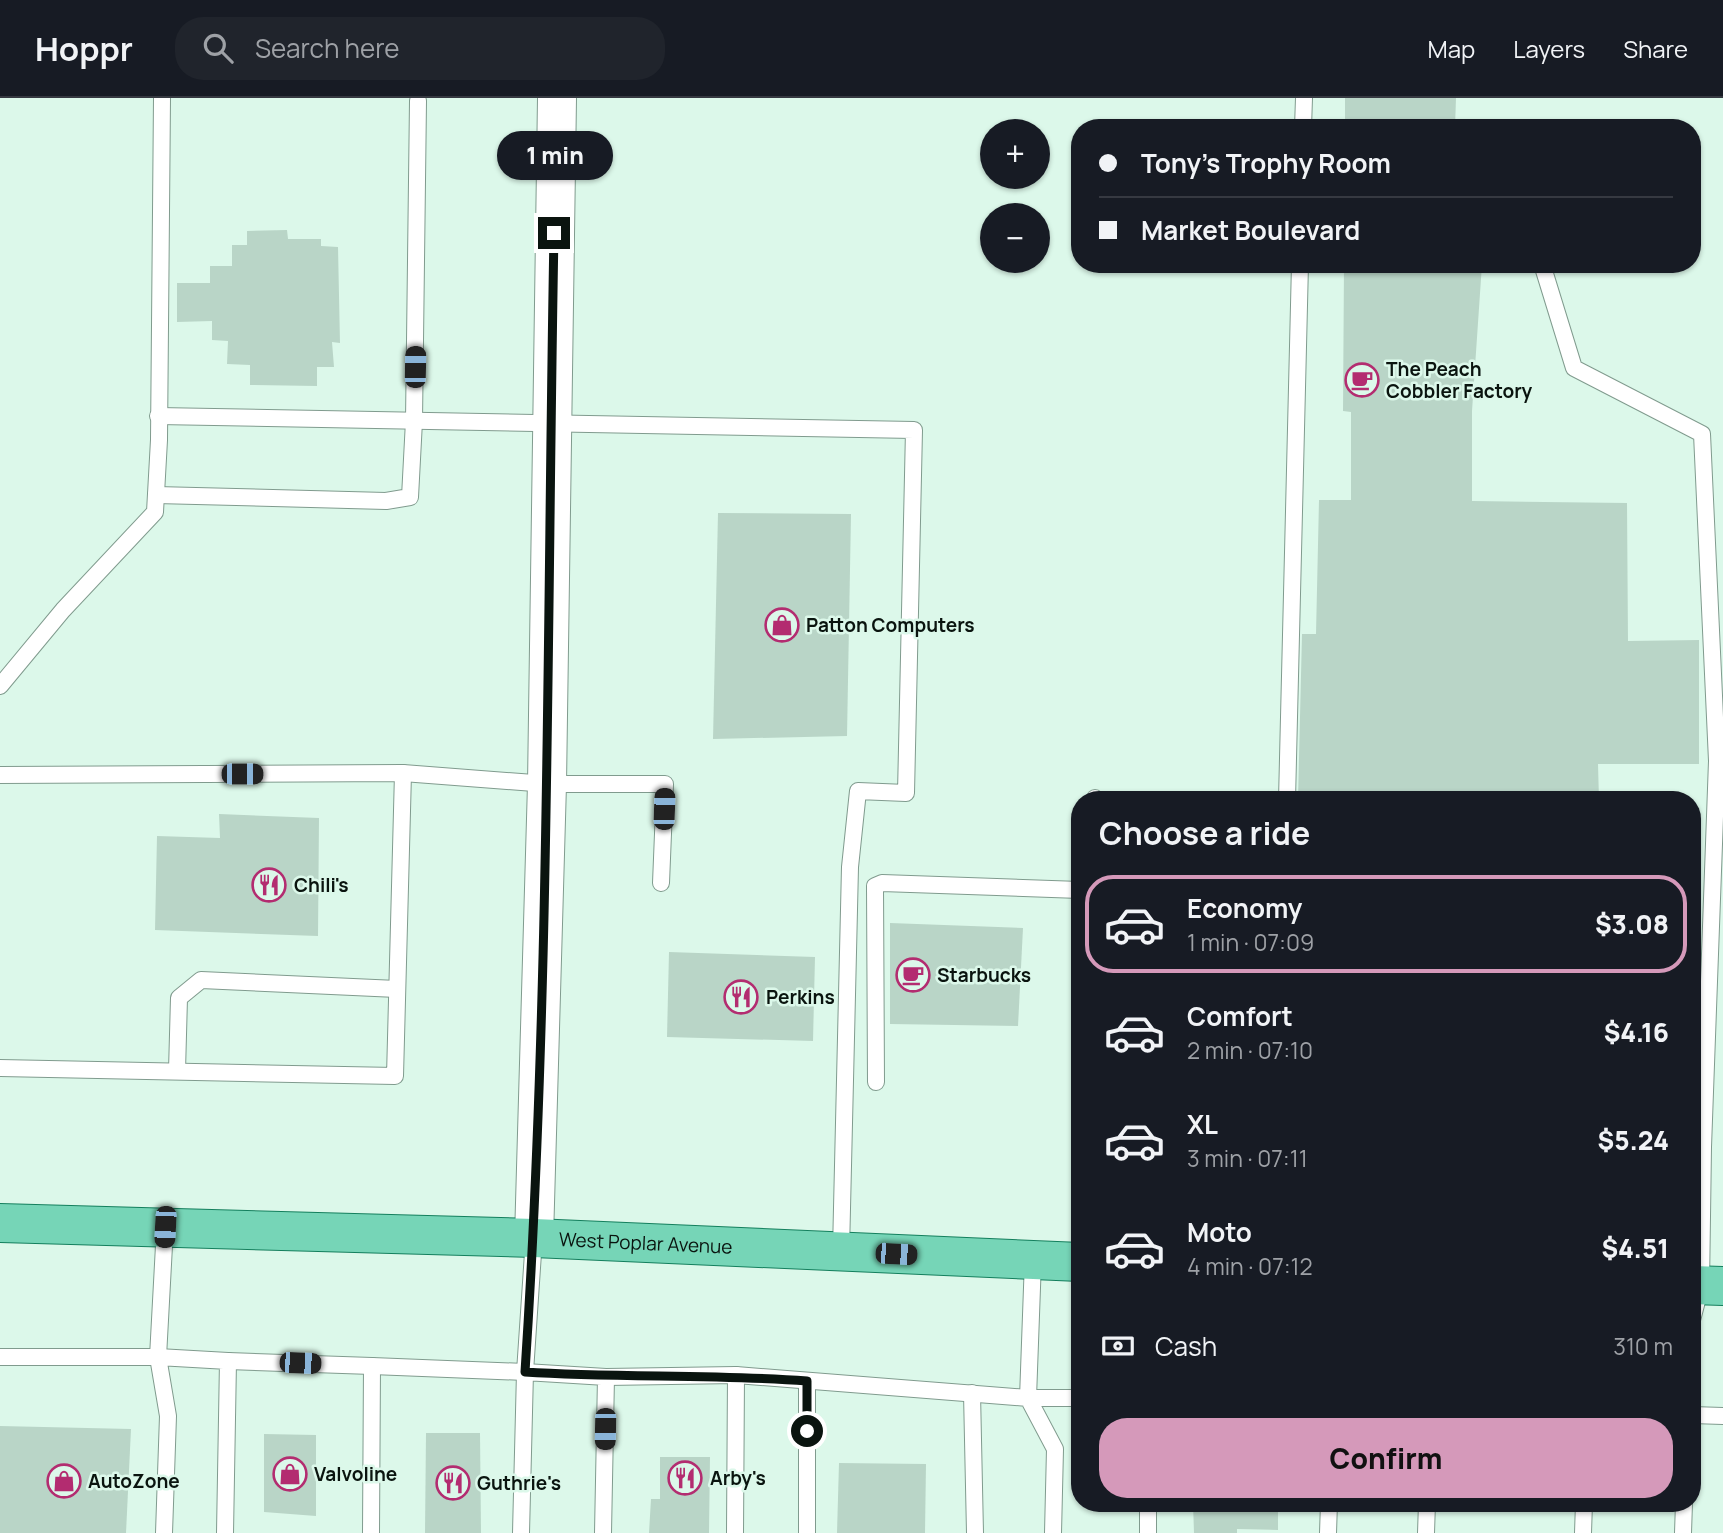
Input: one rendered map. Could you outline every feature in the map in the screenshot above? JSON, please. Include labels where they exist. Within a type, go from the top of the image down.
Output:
[{"type":"main road","name":"West Poplar Avenue","points":[[0,1223],[534,1238],[1071,1262]]},
{"type":"street","points":[[534,1238],[547,784],[550,422],[557,98]]},
{"type":"lane","points":[[0,686],[54,621],[155,512],[162,98]]},
{"type":"lane","points":[[1303,119],[1304,98]]},
{"type":"lane","points":[[156,495],[386,501],[410,497],[414,421],[418,101]]},
{"type":"lane","points":[[1287,791],[1300,273]]},
{"type":"lane","points":[[1545,273],[1574,368],[1702,434],[1717,761],[1703,1147],[1702,1294]]},
{"type":"lane","points":[[158,415],[914,430],[906,793],[858,791],[850,867],[841,1251]]},
{"type":"lane","points":[[0,1068],[395,1076],[403,773]]},
{"type":"lane","points":[[0,775],[403,773],[547,784],[665,784],[661,883]]},
{"type":"lane","points":[[876,1082],[875,886],[882,883],[1071,891]]},
{"type":"lane","points":[[177,1072],[179,998],[201,980],[397,989]]},
{"type":"lane","points":[[164,1533],[168,1416],[158,1357],[165,1227]]},
{"type":"lane","points":[[521,1533],[525,1372],[534,1238]]},
{"type":"lane","points":[[1033,1260],[1028,1398],[1055,1449],[1053,1533]]},
{"type":"lane","points":[[0,1357],[158,1357],[606,1377],[736,1375],[1028,1398],[1071,1398]]},
{"type":"lane","points":[[225,1533],[228,1361]]},
{"type":"lane","points":[[371,1533],[372,1366]]},
{"type":"lane","points":[[735,1533],[736,1375]]},
{"type":"lane","points":[[603,1533],[606,1377]]},
{"type":"lane","points":[[807,1381],[807,1533]]},
{"type":"lane","points":[[972,1393],[975,1533]]},
{"type":"lane","points":[[1701,1415],[1723,1416]]},
{"type":"lane","points":[[1148,1512],[1148,1533]]},
{"type":"lane","points":[[1328,1533],[1329,1512]]},
{"type":"lane","points":[[1426,1533],[1427,1512]]},
{"type":"lane","points":[[1584,1512],[1584,1533]]},
{"type":"lane","points":[[1683,1533],[1684,1512]]},
{"type":"building","points":[[1345,98],[1456,98],[1455,119],[1345,119]]},
{"type":"building","points":[[287,230],[288,239],[321,239],[321,246],[338,247],[340,343],[332,342],[334,367],[317,367],[317,386],[250,385],[250,365],[227,364],[228,341],[212,340],[212,321],[177,322],[177,283],[210,283],[210,266],[232,266],[232,245],[247,245],[247,231]]},
{"type":"building","points":[[1344,273],[1481,273],[1472,411],[1472,501],[1627,503],[1628,641],[1699,640],[1699,764],[1598,764],[1599,791],[1298,791],[1302,634],[1316,634],[1319,500],[1351,500],[1351,412],[1343,411]]},
{"type":"building","name":"Patton Computers","points":[[718,513],[851,514],[847,736],[713,739]]},
{"type":"building","name":"Chili's","points":[[219,814],[319,818],[318,936],[155,930],[157,836],[220,838]]},
{"type":"building","points":[[890,923],[1023,928],[1018,1026],[890,1024]]},
{"type":"building","name":"Perkins","points":[[669,952],[815,957],[813,1041],[667,1037]]},
{"type":"building","name":"AutoZone","points":[[0,1426],[131,1429],[126,1533],[0,1533]]},
{"type":"building","name":"Guthrie's","points":[[426,1433],[480,1433],[481,1533],[425,1533]]},
{"type":"building","name":"Valvoline","points":[[264,1434],[316,1435],[316,1516],[264,1512]]},
{"type":"building","name":"Arby's","points":[[660,1457],[710,1457],[709,1533],[649,1533],[651,1499],[660,1499]]},
{"type":"building","points":[[839,1463],[926,1464],[925,1533],[837,1533]]},
{"type":"building","points":[[1193,1512],[1278,1512],[1278,1530],[1237,1529],[1237,1533],[1194,1533]]},
{"type":"place","name":"The Peach Cobbler Factory","points":[[1362,380]]},
{"type":"place","name":"Patton Computers","points":[[782,625]]},
{"type":"place","name":"Chili's","points":[[269,885]]},
{"type":"place","name":"Starbucks","points":[[913,975]]},
{"type":"place","name":"Perkins","points":[[741,997]]},
{"type":"place","name":"Valvoline","points":[[290,1474]]},
{"type":"place","name":"Arby's","points":[[685,1478]]},
{"type":"place","name":"AutoZone","points":[[64,1481]]},
{"type":"place","name":"Guthrie's","points":[[453,1483]]},
{"type":"route","points":[[554,233],[544,920],[534,1238],[525,1372],[606,1377],[736,1375],[807,1381],[807,1431]]}]
